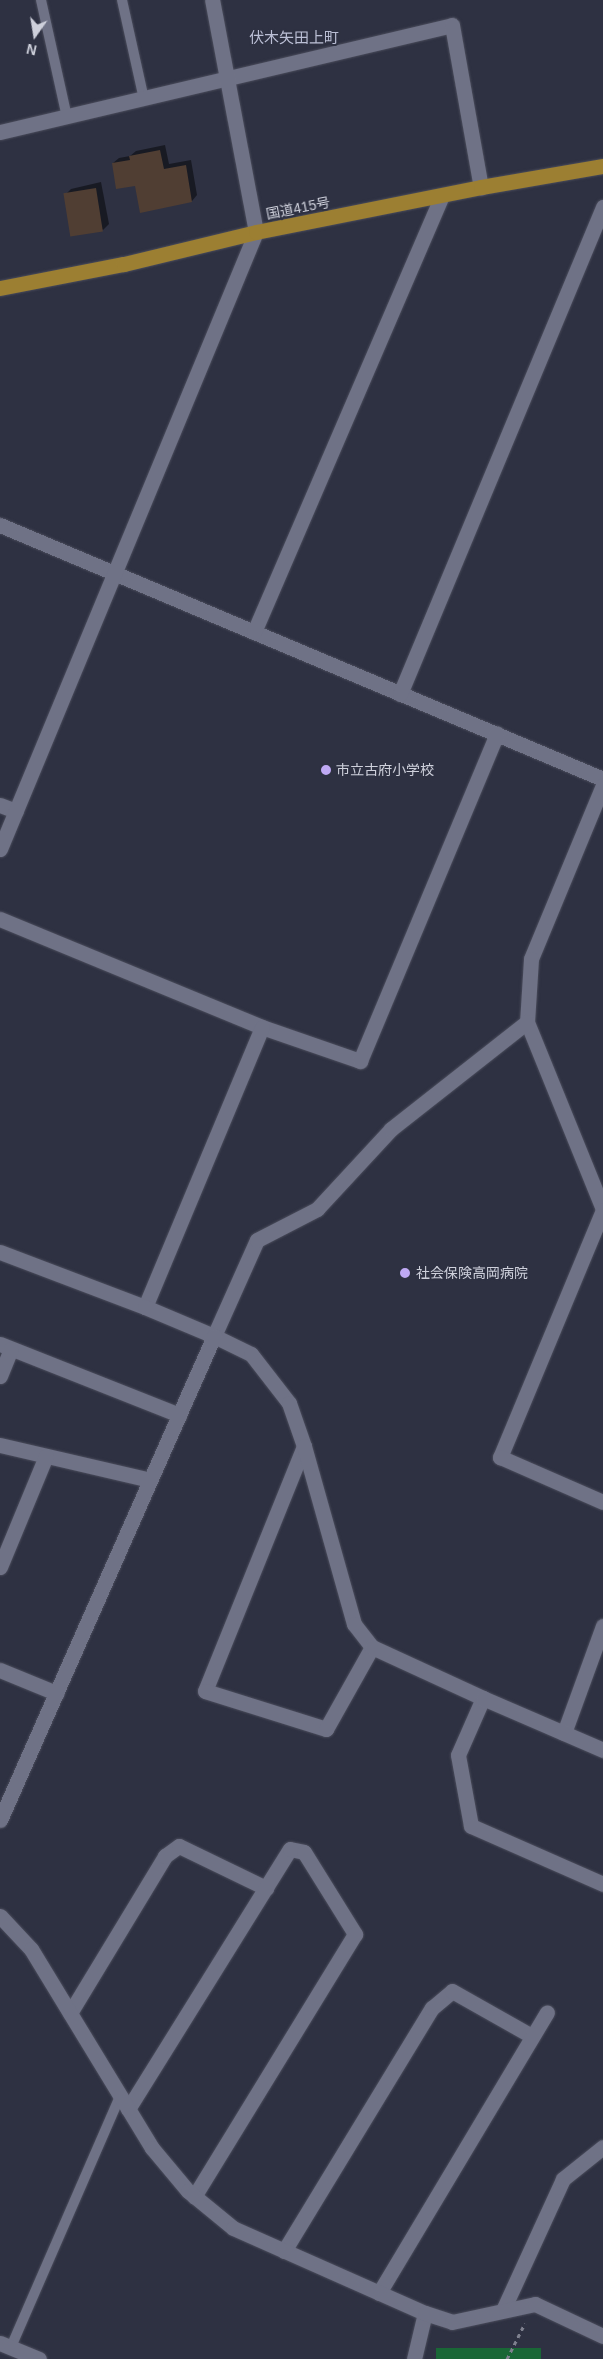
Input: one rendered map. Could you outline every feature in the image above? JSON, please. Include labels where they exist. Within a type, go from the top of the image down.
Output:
[{"type":"highway","name":"国道415号","points":[[0,288],[124,264],[256,232],[481,187],[603,166]]},
{"type":"street","points":[[0,849],[256,232],[212,0]]},
{"type":"street","points":[[0,132],[452,25],[481,187]]},
{"type":"street","points":[[254,632],[442,196]]},
{"type":"street","points":[[400,694],[603,208]]},
{"type":"street","points":[[0,525],[603,779]]},
{"type":"street","points":[[0,919],[262,1027],[360,1061],[497,734]]},
{"type":"street","points":[[603,785],[530,959],[527,1022],[603,1210],[500,1457],[603,1502]]},
{"type":"street","points":[[0,804],[16,811]]},
{"type":"street","points":[[0,1820],[257,1240],[317,1209],[391,1129],[527,1022]]},
{"type":"street","points":[[144,1307],[262,1027]]},
{"type":"street","points":[[0,1252],[144,1307],[214,1336],[250,1354],[289,1403],[304,1446],[354,1624],[372,1647],[603,1750]]},
{"type":"street","points":[[0,1376],[5,1346],[179,1414]]},
{"type":"street","points":[[0,1445],[150,1480]]},
{"type":"street","points":[[304,1446],[205,1691],[326,1729],[372,1647]]},
{"type":"street","points":[[0,1567],[46,1456]]},
{"type":"street","points":[[564,1733],[603,1626]]},
{"type":"street","points":[[0,1670],[56,1693]]},
{"type":"street","points":[[484,1698],[458,1755],[471,1826],[603,1884]]},
{"type":"street","points":[[70,2014],[165,1856],[179,1846],[266,1888]]},
{"type":"street","points":[[128,2109],[290,1849],[304,1852],[355,1934],[194,2197]]},
{"type":"street","points":[[0,1916],[31,1949],[152,2148],[194,2197],[233,2228],[379,2293],[452,2322],[535,2304],[603,2336]]},
{"type":"street","points":[[284,2251],[432,2008],[452,1991],[532,2036]]},
{"type":"street","points":[[379,2293],[547,2012]]},
{"type":"street","points":[[503,2310],[563,2179],[603,2147]]},
{"type":"street","points":[[414,2359],[426,2313]]},
{"type":"street","points":[[6,2350],[39,2359]]},
{"type":"lane","points":[[41,0],[66,117]]},
{"type":"lane","points":[[122,0],[144,99]]},
{"type":"lane","points":[[6,2350],[120,2096]]},
{"type":"path","points":[[507,2359],[535,2304]]},
{"type":"green space","points":[[436,2348],[541,2348],[541,2359],[436,2359]]},
{"type":"building","points":[[160,150],[164,169],[186,165],[192,202],[140,213],[135,186],[116,189],[112,163],[130,160],[129,156]]},
{"type":"building","points":[[96,188],[103,231],[70,237],[63,193]]},
{"type":"place","name":"市立古府小学校","points":[[326,770]]},
{"type":"place","name":"社会保険高岡病院","points":[[405,1273]]},
{"type":"district","name":"伏木矢田上町","points":[[294,38]]}]
